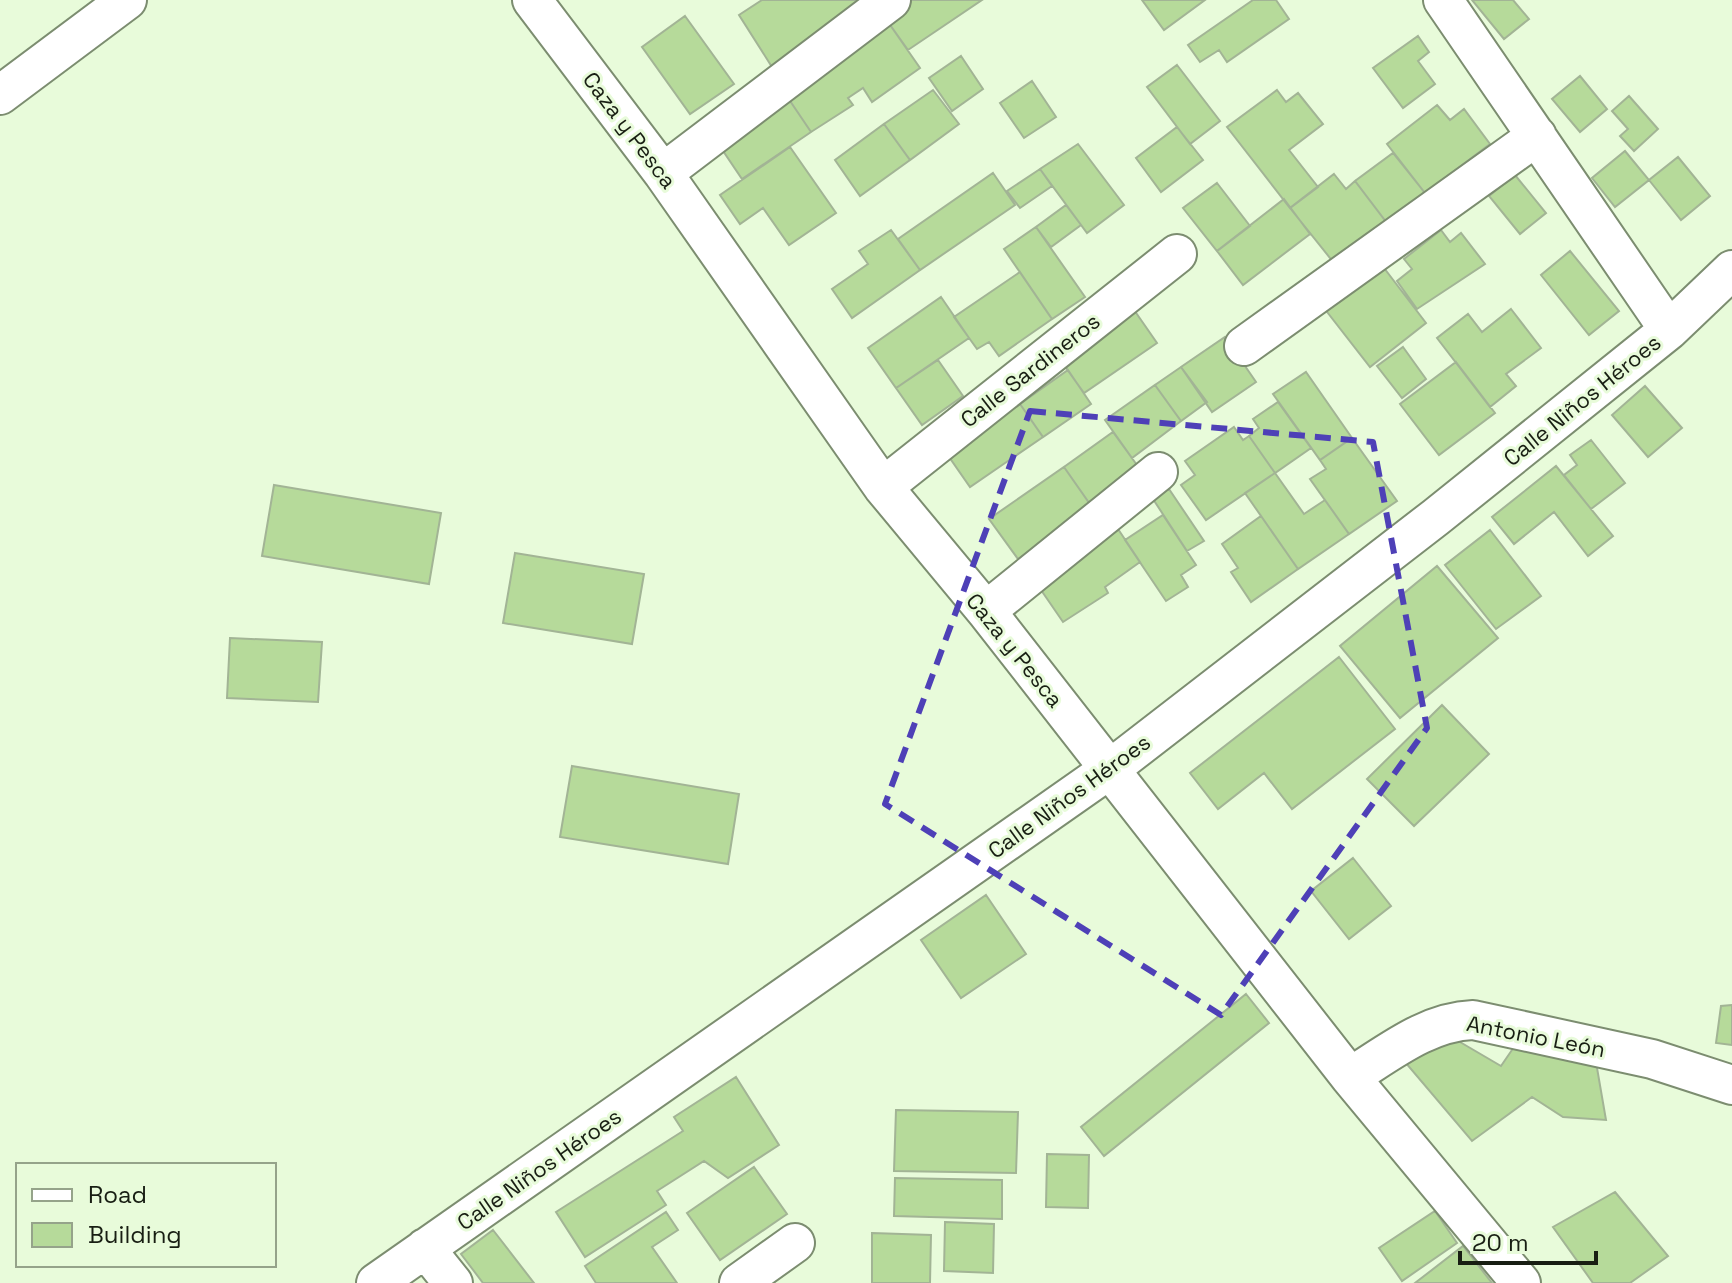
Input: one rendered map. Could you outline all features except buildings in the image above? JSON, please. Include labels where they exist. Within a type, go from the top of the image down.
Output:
[{"type":"street","points":[[0,95],[127,0]]},
{"type":"street","name":"Caza y Pesca","points":[[532,0],[663,173],[883,487],[986,611],[1350,1077],[1521,1283]]},
{"type":"street","points":[[663,173],[891,0]]},
{"type":"street","points":[[1443,0],[1669,330]]},
{"type":"street","points":[[1244,346],[1537,136]]},
{"type":"street","name":"Calle Sardineros","points":[[883,487],[1177,254]]},
{"type":"street","name":"Calle Niños Héroes","points":[[376,1283],[1110,769],[1436,517],[1669,330],[1732,270]]},
{"type":"street","points":[[986,611],[1158,472]]},
{"type":"street","name":"Antonio León","points":[[1350,1077],[1430,1028],[1449,1021],[1473,1020],[1652,1059],[1732,1085]]},
{"type":"street","points":[[739,1283],[795,1243]]},
{"type":"street","points":[[425,1248],[453,1283]]},
{"type":"highlighted area","points":[[1030,411],[1373,442],[1427,728],[1221,1015],[885,804]]}]
